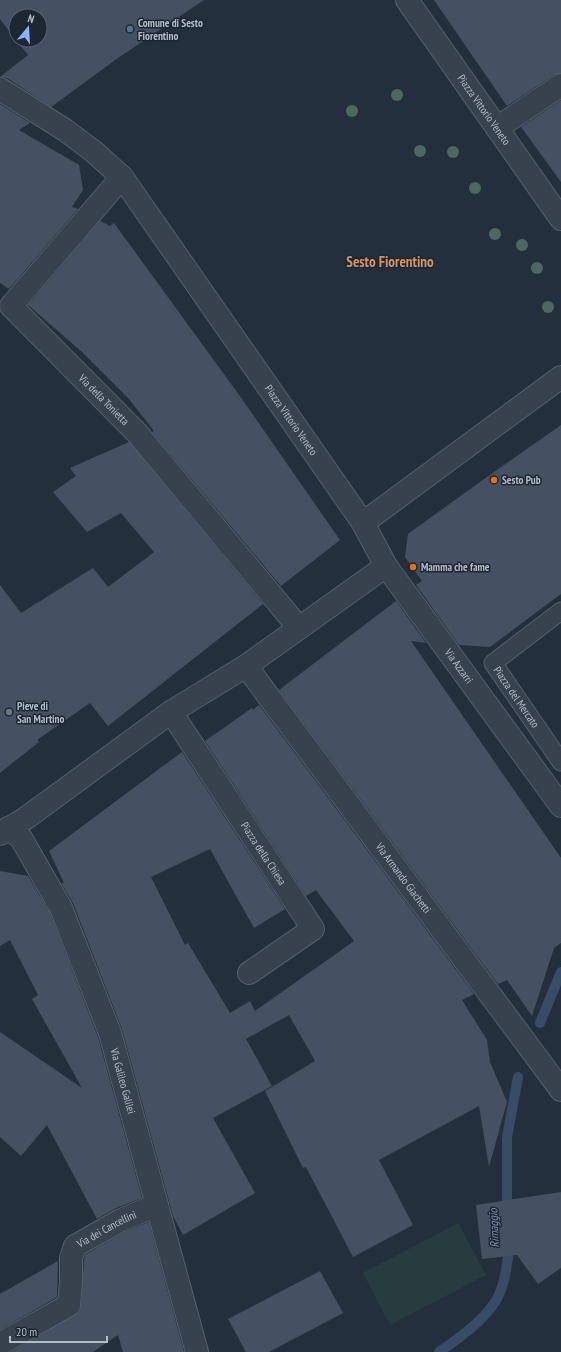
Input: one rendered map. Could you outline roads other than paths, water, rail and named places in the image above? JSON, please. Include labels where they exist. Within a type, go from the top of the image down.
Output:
[{"type":"street","name":"Piazza Vittorio Veneto","points":[[408,0],[561,219]]},
{"type":"street","points":[[497,128],[561,85]]},
{"type":"street","name":"Piazza Vittorio Veneto","points":[[0,89],[65,130],[93,151],[122,177],[363,523]]},
{"type":"street","name":"Via della Tonietta","points":[[122,177],[11,306],[137,433],[299,628]]},
{"type":"street","points":[[363,523],[561,377]]},
{"type":"street","name":"Via Azzarri","points":[[363,523],[386,566],[561,806]]},
{"type":"street","points":[[4,831],[26,818],[172,712],[246,666],[386,566]]},
{"type":"street","name":"Via Armando Giachetti","points":[[246,666],[558,1086]]},
{"type":"street","name":"Piazza della Chiesa","points":[[172,712],[313,929],[249,973]]},
{"type":"street","name":"Via Galileo Galilei","points":[[4,831],[21,838],[64,916],[110,1033],[197,1352]]},
{"type":"street","name":"Via dei Cancellini","points":[[0,1344],[69,1305],[72,1282],[70,1258],[74,1246],[121,1220],[157,1205]]},
{"type":"lane","name":"Piazza del Mercato","points":[[561,611],[493,663],[561,762]]},
{"type":"waterway","name":"Rimaggio","points":[[540,1023],[561,972]]},
{"type":"waterway","name":"Rimaggio","points":[[507,1212],[507,1137],[518,1077]]},
{"type":"waterway","name":"Rimaggio","points":[[439,1352],[462,1336],[477,1323],[495,1302],[504,1281],[510,1242]]},
{"type":"place","name":"Comune di Sesto Fiorentino","points":[[130,29]]},
{"type":"place","name":"Sesto Pub","points":[[494,480]]},
{"type":"place","name":"Mamma che fame","points":[[413,567]]},
{"type":"place","name":"Pieve di San Martino","points":[[9,712]]},
{"type":"district","name":"Sesto Fiorentino","points":[[390,262]]}]
